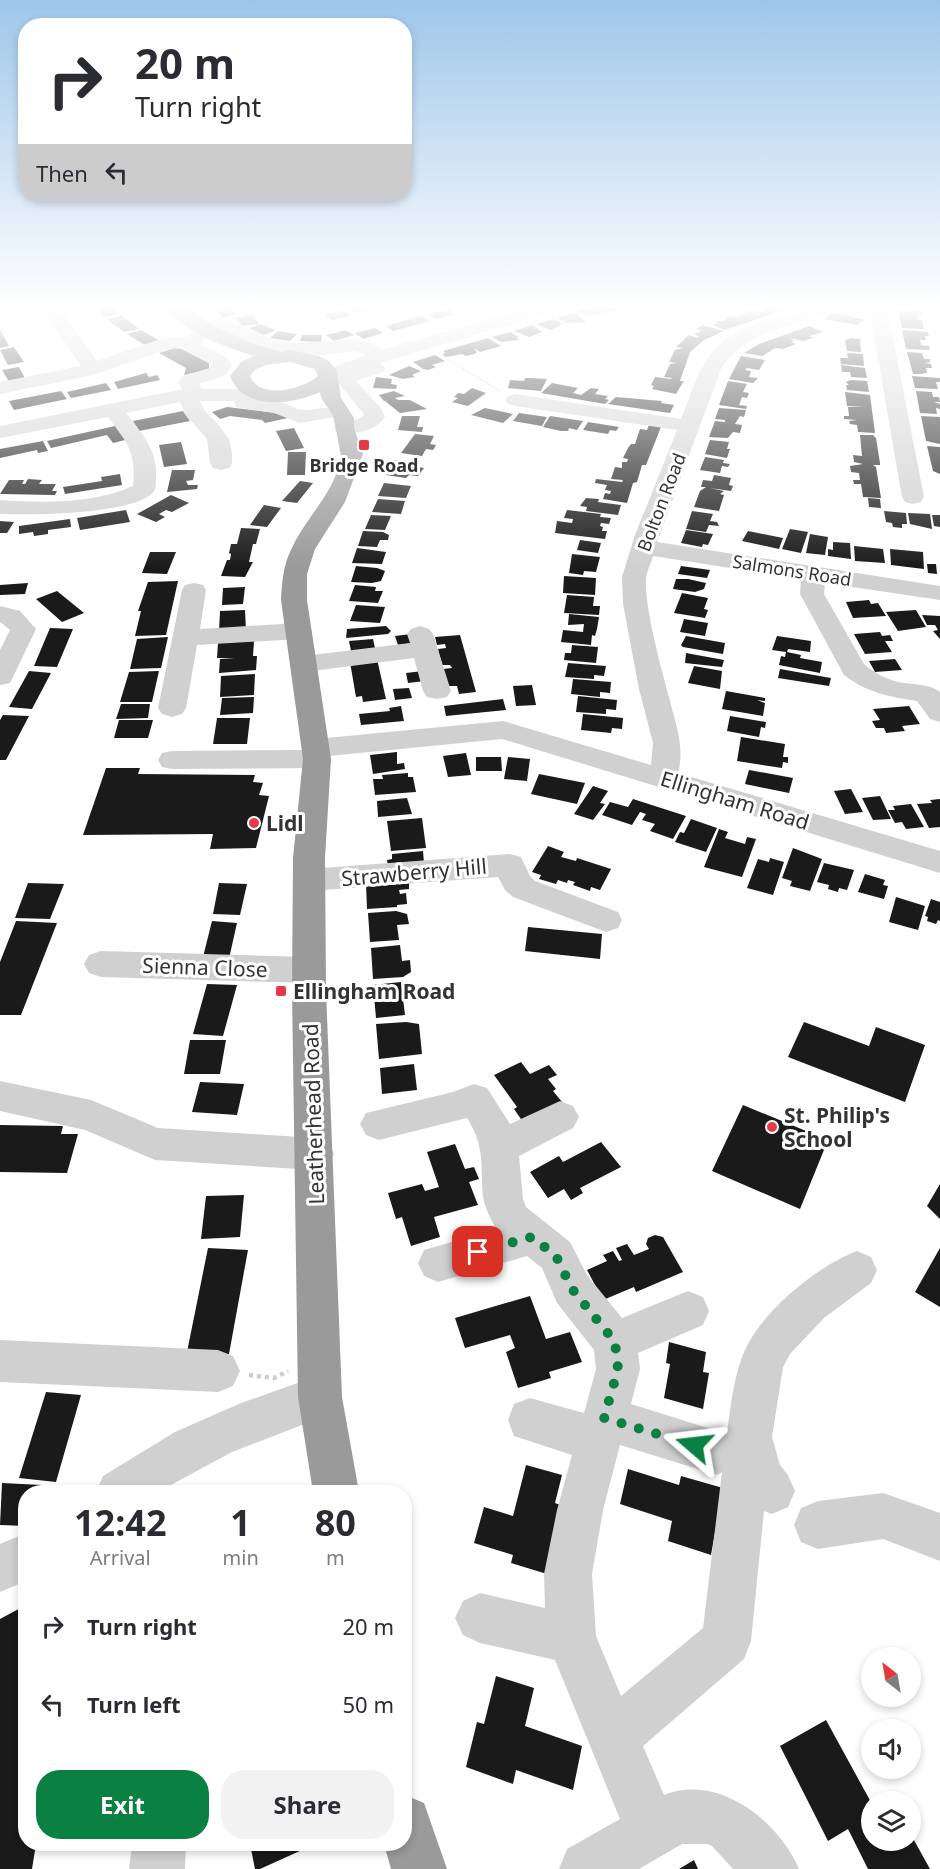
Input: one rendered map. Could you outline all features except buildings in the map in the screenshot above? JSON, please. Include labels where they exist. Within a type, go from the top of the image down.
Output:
[{"type":"highway","points":[[270,394],[310,402],[328,413],[344,428]]},
{"type":"highway","points":[[273,395],[281,394]]},
{"type":"highway","name":"Leatherhead Road","points":[[330,394],[344,418],[344,428],[352,454],[344,482],[303,549],[295,574],[294,600],[316,754],[309,880],[309,970],[320,1376],[335,1485]]},
{"type":"highway","points":[[412,1846],[419,1869]]},
{"type":"street","points":[[191,394],[193,411],[219,436],[222,449],[221,463]]},
{"type":"street","points":[[192,398],[200,394]]},
{"type":"street","points":[[344,428],[365,424],[375,417],[373,411],[356,394]]},
{"type":"street","name":"Bolton Road","points":[[662,777],[667,761],[667,743],[653,689],[636,604],[634,577],[643,547],[702,394]]},
{"type":"street","points":[[894,394],[913,497]]},
{"type":"street","points":[[0,399],[7,430],[112,408],[192,398],[273,395]]},
{"type":"street","points":[[192,398],[279,407],[300,417],[328,413]]},
{"type":"street","points":[[515,400],[689,426]]},
{"type":"street","points":[[0,507],[50,508],[109,501],[144,489],[146,463],[136,439],[112,408]]},
{"type":"street","name":"Salmons Road","points":[[643,547],[940,593]]},
{"type":"street","points":[[814,573],[812,594],[853,669],[863,677],[890,689],[925,694],[931,698],[940,713]]},
{"type":"street","points":[[172,708],[194,590]]},
{"type":"street","points":[[0,614],[11,616],[23,629],[20,641],[0,677]]},
{"type":"street","points":[[185,638],[299,631]]},
{"type":"street","points":[[304,664],[422,641],[437,691]]},
{"type":"street","name":"Ellingham Road","points":[[172,760],[316,754],[503,730],[940,862]]},
{"type":"street","name":"Strawberry Hill","points":[[309,880],[510,865],[516,882],[524,889],[606,920]]},
{"type":"street","name":"Sienna Close","points":[[101,964],[309,970]]},
{"type":"street","points":[[2,1096],[91,1116],[155,1144],[315,1154]]},
{"type":"street","points":[[379,1124],[458,1106],[474,1099],[491,1124],[499,1148],[503,1173],[503,1199],[511,1220],[556,1256],[572,1289],[615,1342],[618,1369],[580,1510],[568,1574],[571,1636],[613,1737],[617,1856]]},
{"type":"street","points":[[499,1148],[560,1117]]},
{"type":"street","points":[[438,1263],[532,1237]]},
{"type":"street","points":[[613,1737],[726,1641],[734,1438],[762,1361],[775,1340],[809,1304],[857,1270]]},
{"type":"street","points":[[615,1342],[688,1311]]},
{"type":"street","points":[[0,1361],[191,1376]]},
{"type":"street","points":[[139,1485],[199,1443],[244,1423],[320,1376]]},
{"type":"street","points":[[530,1420],[602,1429],[734,1438]]},
{"type":"street","points":[[734,1438],[759,1476],[772,1491]]},
{"type":"street","points":[[818,1525],[883,1516],[940,1537]]},
{"type":"street","points":[[0,1568],[18,1560]]},
{"type":"street","points":[[480,1618],[549,1634],[571,1636]]},
{"type":"street","points":[[617,1856],[676,1817],[708,1817],[731,1827],[771,1869]]},
{"type":"street","points":[[157,1869],[158,1851]]},
{"type":"path","points":[[505,394],[515,400]]},
{"type":"path","points":[[191,1376],[273,1378],[320,1376]]},
{"type":"place","name":"Bridge Road","points":[[364,445]]},
{"type":"place","name":"Lidl","points":[[254,823]]},
{"type":"place","name":"Ellingham Road","points":[[281,991]]},
{"type":"place","name":"St. Philip's School","points":[[772,1127]]},
{"type":"route","points":[[478,1252],[532,1237],[556,1256],[572,1289],[593,1312],[615,1342],[618,1369],[604,1418],[694,1445]]}]
